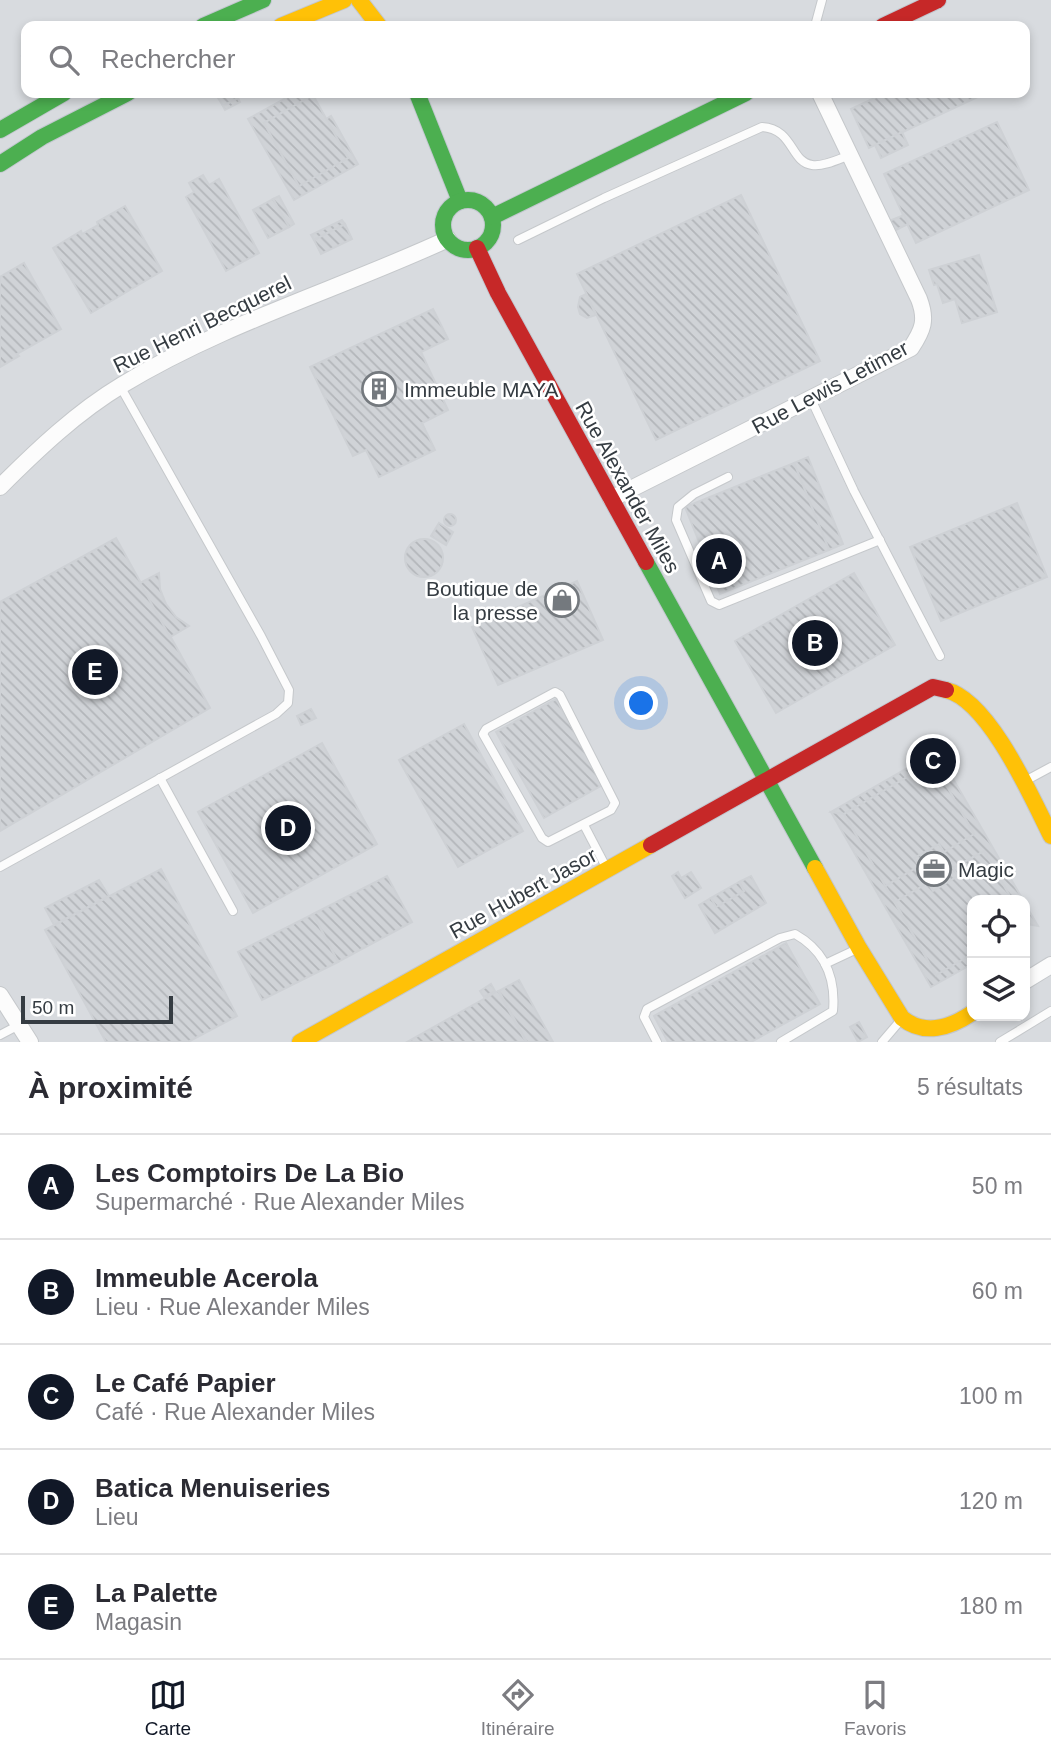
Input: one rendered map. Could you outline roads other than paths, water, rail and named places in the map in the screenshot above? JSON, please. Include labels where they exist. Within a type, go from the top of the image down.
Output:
[{"type":"street","points":[[215,21],[263,0]]},
{"type":"street","points":[[294,21],[344,0]]},
{"type":"street","points":[[359,0],[375,21]]},
{"type":"street","points":[[894,21],[938,0]]},
{"type":"street","points":[[0,130],[55,98]]},
{"type":"street","points":[[0,164],[42,137],[118,98]]},
{"type":"street","points":[[419,98],[460,201]]},
{"type":"street","points":[[492,217],[736,98]]},
{"type":"street","name":"Rue Lewis Letimer","points":[[611,499],[911,348],[925,325],[919,299],[822,98]]},
{"type":"street","points":[[460,201],[482,204],[492,217],[489,239],[477,248],[461,249],[448,239],[443,225],[444,217],[453,204],[460,201]]},
{"type":"street","name":"Rue Henri Becquerel","points":[[0,487],[66,426],[120,386],[179,355],[293,302],[448,239]]},
{"type":"street","name":"Rue Alexander Miles","points":[[477,248],[498,293],[766,781],[859,948],[902,1018]]},
{"type":"street","points":[[766,781],[933,687],[955,692],[977,710],[1010,759],[1051,836]]},
{"type":"street","name":"Rue Hubert Jasor","points":[[300,1042],[766,781]]},
{"type":"street","points":[[1030,978],[1051,965]]},
{"type":"street","points":[[0,995],[30,1042]]},
{"type":"street","points":[[902,1018],[918,1028],[932,1029],[948,1026],[967,1016]]},
{"type":"lane","points":[[816,21],[822,0]]},
{"type":"lane","points":[[518,240],[664,170],[762,127],[774,127],[782,133],[799,156],[814,166],[850,155]]},
{"type":"lane","points":[[0,867],[281,710],[288,703],[290,695],[261,636],[120,386]]},
{"type":"lane","points":[[811,399],[940,656]]},
{"type":"lane","points":[[728,477],[686,500],[678,507],[676,520],[711,601],[719,605],[880,540]]},
{"type":"lane","points":[[552,694],[560,695],[615,803],[611,810],[584,825],[552,842],[545,841],[484,737],[484,731],[552,694]]},
{"type":"lane","points":[[1022,782],[1050,769]]},
{"type":"lane","points":[[160,778],[233,911]]},
{"type":"lane","points":[[584,825],[608,870]]},
{"type":"lane","points":[[657,1042],[644,1017],[647,1010],[780,938],[795,934],[810,943],[825,964],[834,986],[833,1011],[781,1042]]},
{"type":"lane","points":[[825,964],[859,948]]},
{"type":"lane","points":[[1000,1042],[1051,1011]]},
{"type":"lane","points":[[882,1042],[902,1018]]},
{"type":"lane","points":[[0,1035],[19,1025]]},
{"type":"place","name":"Immeuble MAYA","points":[[379,389]]},
{"type":"place","name":"Les Comptoirs De La Bio","points":[[719,561]]},
{"type":"place","name":"Boutique de la presse","points":[[562,600]]},
{"type":"place","name":"Immeuble Acerola","points":[[815,643]]},
{"type":"place","name":"La Palette","points":[[95,672]]},
{"type":"place","name":"Le Café Papier","points":[[933,761]]},
{"type":"place","name":"Batica Menuiseries","points":[[288,828]]},
{"type":"place","name":"Magic","points":[[934,869]]}]
